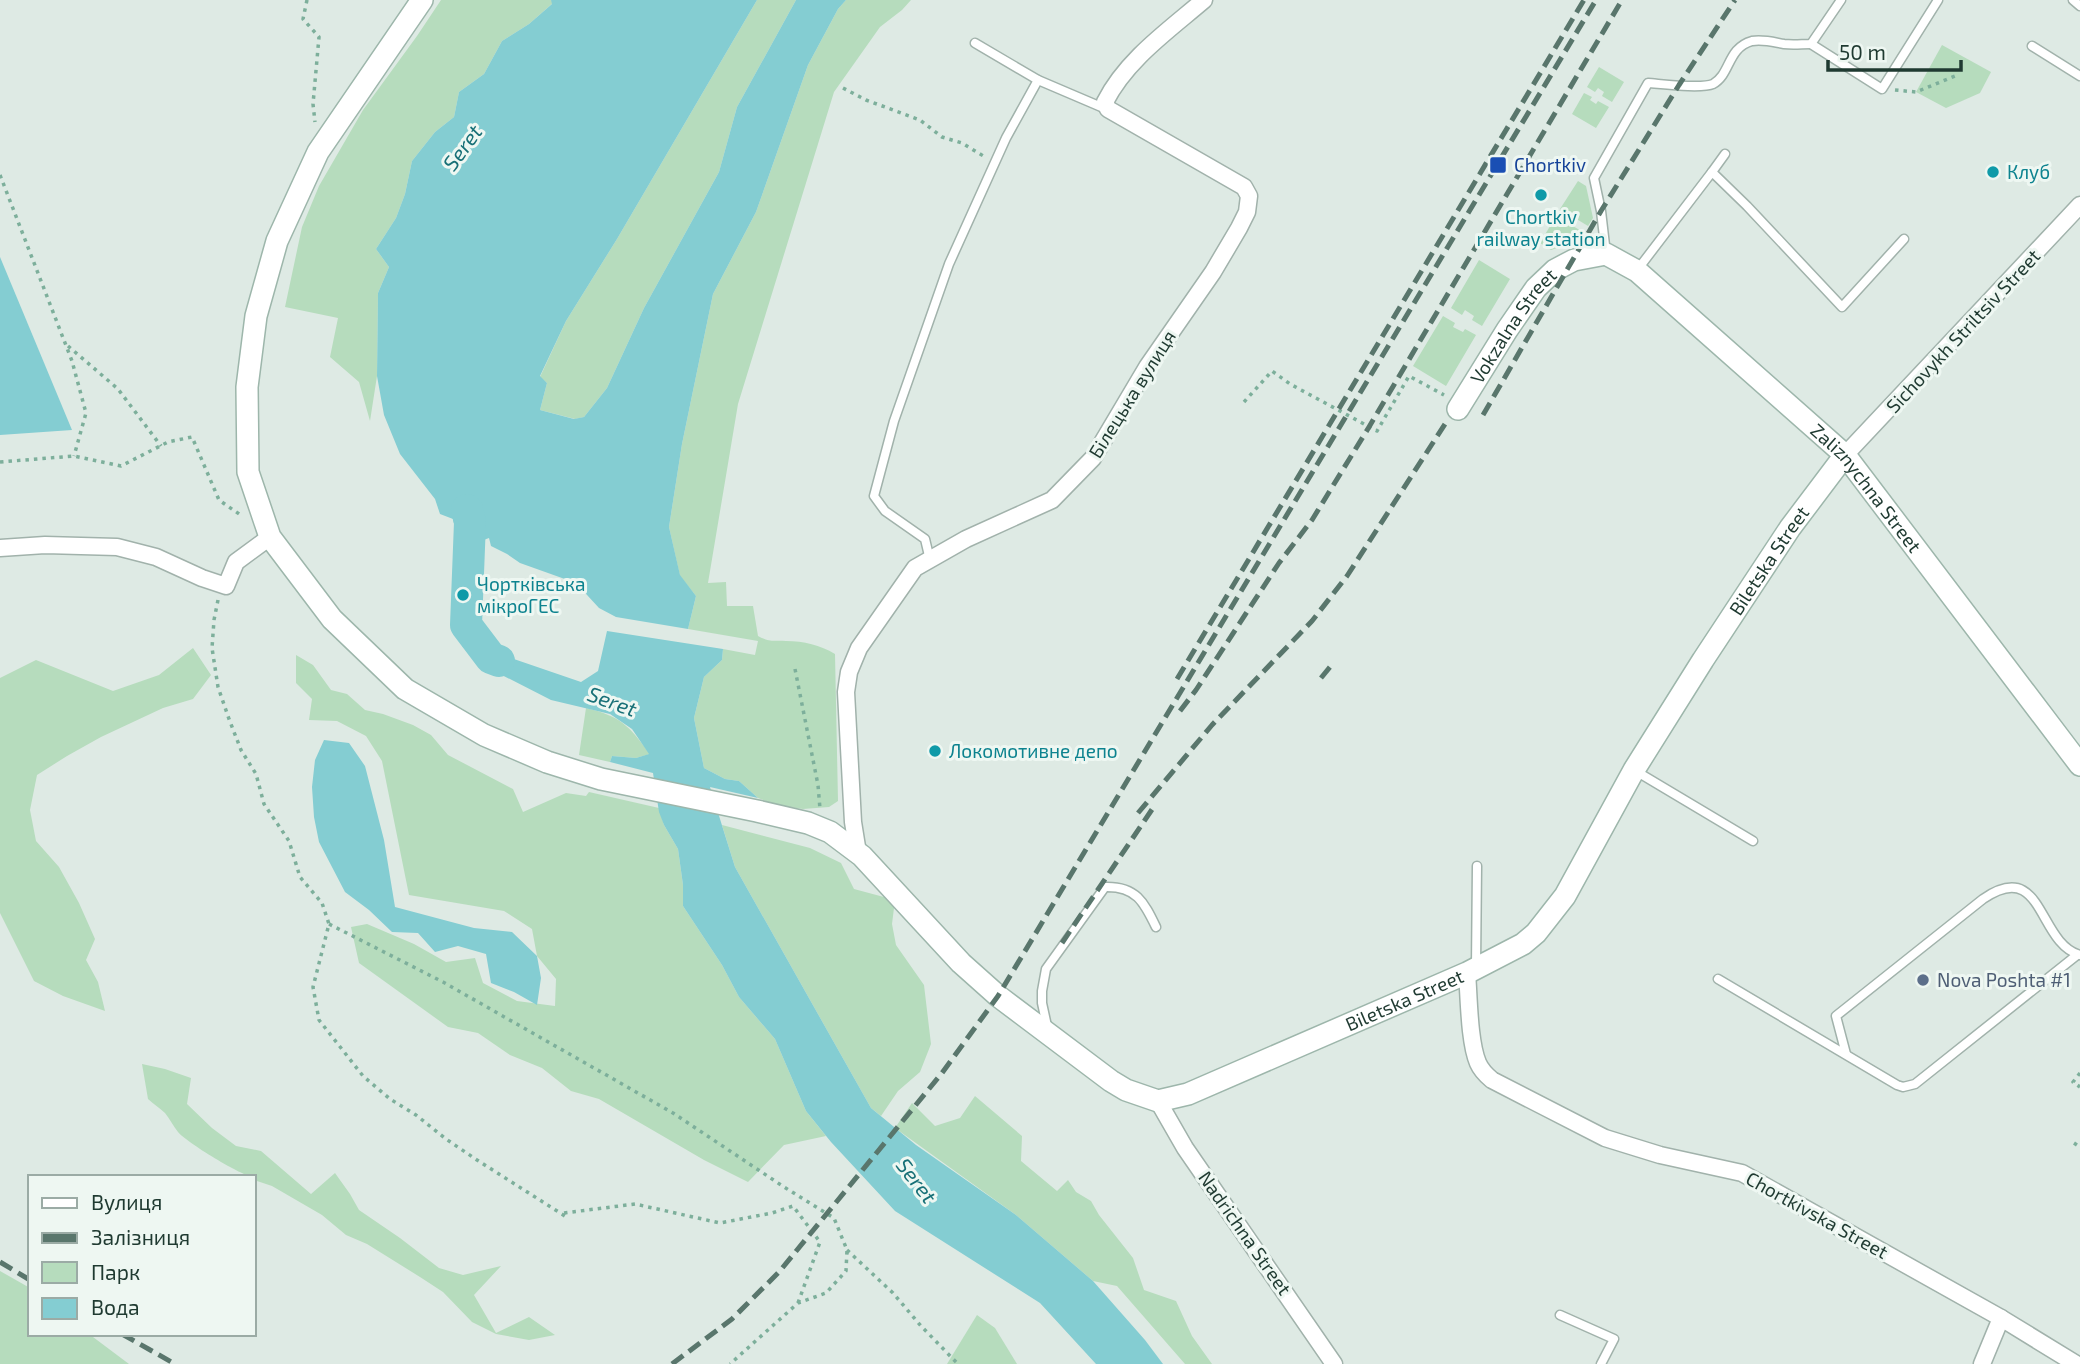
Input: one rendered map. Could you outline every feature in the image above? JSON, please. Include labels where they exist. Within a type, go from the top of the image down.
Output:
[{"type":"street","points":[[422,0],[318,152],[277,240],[256,316],[247,387],[248,472],[270,537],[332,619],[405,689],[484,735],[547,762],[601,779],[757,811],[814,826],[840,838],[858,853],[961,963],[998,996],[1096,1071],[1126,1090],[1158,1101]]},
{"type":"street","points":[[1108,109],[1105,102],[1124,72],[1204,0]]},
{"type":"street","name":"Білецька вулиця","points":[[858,853],[853,822],[846,692],[849,672],[859,648],[915,568],[966,539],[1052,500],[1093,458],[1147,367],[1213,272],[1247,212],[1250,196],[1244,187],[1108,109]]},
{"type":"street","name":"Sichovykh Striltsiv Street","points":[[1845,456],[2079,212]]},
{"type":"street","name":"Zaliznychna Street","points":[[1606,254],[1637,271],[1845,456],[2080,765]]},
{"type":"street","name":"Vokzalna Street","points":[[1460,407],[1536,288],[1555,270],[1574,260],[1606,254]]},
{"type":"street","name":"Biletska Street","points":[[1158,1101],[1188,1094],[1471,971],[1523,944],[1552,915],[1566,896],[1634,770],[1703,660],[1783,538],[1845,456]]},
{"type":"street","points":[[0,548],[45,545],[117,547],[156,557],[201,578],[226,586],[236,562],[270,537]]},
{"type":"street","name":"Chortkivska Street","points":[[1471,971],[1470,1016],[1476,1060],[1485,1075],[1492,1080],[1605,1138],[1660,1155],[1742,1173],[2001,1318],[2076,1364]]},
{"type":"street","name":"Nadrichna Street","points":[[1158,1101],[1185,1148],[1335,1364]]},
{"type":"street","points":[[1982,1364],[2001,1318]]},
{"type":"lane","points":[[1811,44],[1841,0]]},
{"type":"lane","points":[[1606,254],[1594,178],[1648,83],[1699,87],[1712,84],[1721,76],[1737,49],[1752,41],[1761,40],[1811,44],[1882,89],[1938,0]]},
{"type":"lane","points":[[2073,0],[2080,6]]},
{"type":"lane","points":[[975,43],[1038,80],[1108,109]]},
{"type":"lane","points":[[2032,46],[2080,76]]},
{"type":"lane","points":[[930,560],[925,539],[885,511],[874,496],[894,421],[949,264],[1006,138],[1038,80]]},
{"type":"lane","points":[[1637,271],[1725,154]]},
{"type":"lane","points":[[1712,172],[1842,307],[1904,239]]},
{"type":"lane","points":[[1634,770],[1753,841]]},
{"type":"lane","points":[[1471,971],[1477,866]]},
{"type":"lane","points":[[1049,1036],[1042,1003],[1046,969],[1105,887],[1117,887],[1138,896],[1156,927]]},
{"type":"lane","points":[[1718,979],[1897,1085],[1909,1086],[2078,955],[2065,948],[2028,893],[2011,887],[1996,890],[1836,1016],[1846,1054]]},
{"type":"lane","points":[[1560,1315],[1614,1339],[1601,1364]]},
{"type":"path","points":[[307,0],[303,19],[319,37],[313,104],[318,152]]},
{"type":"path","points":[[1882,89],[1916,92],[1955,76]]},
{"type":"path","points":[[843,88],[866,100],[920,120],[942,137],[962,143],[995,162]]},
{"type":"path","points":[[0,175],[72,360],[86,413],[74,456]]},
{"type":"path","points":[[66,344],[118,389],[161,446]]},
{"type":"path","points":[[1244,402],[1272,371],[1377,431],[1409,376],[1460,407]]},
{"type":"path","points":[[0,462],[74,456],[121,466],[168,442],[192,438],[219,500],[270,537]]},
{"type":"path","points":[[221,584],[212,648],[218,687],[242,750],[256,774],[264,804],[289,841],[300,877],[322,903],[329,924],[313,987],[319,1020],[363,1076],[390,1099],[446,1139],[568,1218]]},
{"type":"path","points":[[795,670],[818,785],[814,826]]},
{"type":"path","points":[[329,924],[443,982],[673,1113],[834,1218],[847,1250],[846,1272],[826,1293],[798,1303],[730,1364]]},
{"type":"path","points":[[2080,1073],[2073,1082],[2080,1087]]},
{"type":"path","points":[[2074,1143],[2080,1147]]},
{"type":"path","points":[[562,1214],[635,1204],[720,1223],[793,1206],[820,1242],[798,1303]]},
{"type":"path","points":[[847,1250],[893,1293],[958,1364]]},
{"type":"green space","points":[[441,0],[551,0],[553,3],[529,24],[502,41],[484,74],[459,92],[454,117],[435,132],[412,161],[405,194],[396,218],[376,249],[389,267],[378,293],[377,376],[370,421],[359,382],[330,357],[338,318],[285,307],[302,227],[319,186],[363,110]]},
{"type":"green space","points":[[757,0],[796,0],[737,107],[719,172],[644,308],[607,388],[584,417],[575,419],[540,410],[547,383],[540,377],[566,321]]},
{"type":"green space","points":[[846,0],[911,0],[880,27],[834,92],[738,404],[708,583],[726,582],[727,606],[753,606],[758,636],[769,640],[812,644],[835,654],[838,801],[829,807],[803,809],[776,805],[758,798],[739,781],[725,779],[704,768],[694,718],[704,677],[722,660],[723,649],[755,655],[758,641],[688,629],[696,596],[680,576],[669,527],[682,444],[713,294],[756,212],[808,65],[838,9]]},
{"type":"green space","points":[[1942,45],[1991,72],[1980,93],[1946,108],[1916,92]]},
{"type":"green space","points":[[1599,67],[1624,82],[1612,102],[1602,96],[1604,92],[1598,88],[1595,92],[1587,87]]},
{"type":"green space","points":[[1584,93],[1592,97],[1590,100],[1596,104],[1598,101],[1609,107],[1596,128],[1572,114]]},
{"type":"green space","points":[[1578,181],[1586,186],[1593,218],[1588,226],[1560,209]]},
{"type":"green space","points":[[1556,216],[1583,232],[1578,241],[1551,250],[1540,243]]},
{"type":"green space","points":[[1479,260],[1510,279],[1482,326],[1472,320],[1474,316],[1465,310],[1462,315],[1451,308]]},
{"type":"green space","points":[[1443,316],[1455,323],[1453,327],[1476,335],[1446,386],[1413,366]]},
{"type":"green space","points":[[193,648],[211,675],[193,699],[163,708],[101,737],[37,775],[30,810],[36,841],[59,867],[95,939],[86,960],[98,982],[105,1011],[63,996],[34,981],[0,913],[0,678],[36,660],[113,691],[159,675]]},
{"type":"green space","points":[[296,655],[313,665],[331,690],[347,694],[365,710],[413,725],[431,735],[448,755],[513,789],[523,812],[566,793],[586,796],[589,792],[659,808],[664,825],[678,849],[683,906],[722,965],[739,997],[775,1039],[806,1111],[826,1136],[784,1145],[748,1182],[704,1160],[599,1099],[571,1091],[542,1068],[510,1055],[478,1033],[448,1027],[359,963],[351,927],[367,924],[414,944],[446,962],[475,958],[483,983],[517,1001],[555,1006],[556,979],[537,956],[532,929],[504,911],[409,895],[382,761],[366,736],[337,721],[309,720],[312,699],[296,683]]},
{"type":"green space","points":[[586,708],[623,723],[650,754],[636,758],[612,756],[610,762],[579,755]]},
{"type":"green space","points":[[722,825],[810,848],[841,863],[854,889],[895,900],[892,924],[896,945],[924,985],[931,1044],[920,1072],[898,1091],[881,1116],[871,1108],[735,867]]},
{"type":"green space","points":[[142,1064],[191,1078],[187,1104],[236,1146],[261,1151],[311,1194],[335,1173],[359,1210],[439,1268],[463,1275],[501,1266],[474,1295],[496,1333],[529,1317],[555,1335],[529,1340],[496,1334],[472,1322],[443,1292],[420,1277],[367,1244],[346,1235],[322,1215],[272,1186],[256,1181],[256,1175],[239,1171],[203,1151],[183,1137],[165,1113],[148,1099]]},
{"type":"green space","points":[[975,1096],[1022,1136],[1021,1161],[1057,1191],[1068,1180],[1076,1192],[1091,1201],[1133,1258],[1144,1290],[1176,1301],[1192,1336],[1212,1364],[1185,1364],[1117,1286],[1093,1281],[1016,1215],[895,1128],[912,1103],[935,1126],[960,1118]]},
{"type":"green space","points":[[0,1271],[28,1287],[28,1336],[92,1336],[129,1364],[0,1364]]},
{"type":"green space","points":[[977,1315],[995,1328],[1017,1364],[947,1364]]},
{"type":"water","points":[[551,0],[757,0],[566,321],[540,376],[547,383],[540,410],[574,419],[584,417],[607,388],[644,308],[719,172],[737,107],[796,0],[846,0],[838,9],[808,65],[756,212],[713,294],[682,444],[669,527],[680,575],[696,596],[688,629],[616,617],[599,608],[576,583],[520,563],[491,546],[489,538],[481,541],[475,553],[460,551],[453,519],[440,514],[435,499],[400,454],[384,415],[377,376],[378,293],[389,267],[376,249],[396,218],[405,194],[412,161],[435,132],[454,117],[459,92],[484,74],[502,41],[529,24],[552,4]]},
{"type":"water","points":[[0,257],[72,430],[0,435]]},
{"type":"water","points":[[459,629],[475,631],[505,656],[581,682],[598,671],[607,631],[723,649],[722,660],[704,677],[694,718],[704,768],[725,779],[739,781],[758,798],[710,787],[735,867],[871,1108],[916,1145],[1016,1215],[1093,1281],[1163,1364],[1096,1364],[1040,1303],[895,1211],[806,1111],[775,1039],[739,997],[722,965],[683,906],[678,849],[659,812],[653,773],[610,762],[612,756],[636,758],[649,754],[632,729],[610,714],[551,700],[494,671],[463,647],[458,638]]},
{"type":"water","points":[[324,740],[349,743],[365,766],[384,840],[395,907],[474,928],[512,932],[537,956],[541,978],[537,1005],[491,983],[486,954],[458,946],[435,952],[418,933],[392,932],[345,892],[319,842],[314,817],[312,787],[315,760]]},
{"type":"waterway","name":"Seret","points":[[467,510],[470,522],[466,625],[491,658],[499,661]]},
{"type":"railway","points":[[1177,679],[1584,0]]},
{"type":"railway","points":[[672,1364],[732,1319],[779,1272],[942,1073],[998,996],[1596,0]]},
{"type":"railway","points":[[1180,711],[1279,563],[1312,520],[1622,0]]},
{"type":"railway","points":[[1483,415],[1601,211],[1735,0]]},
{"type":"railway","points":[[1138,813],[1212,725],[1312,621],[1347,576],[1445,424]]},
{"type":"railway","points":[[1321,678],[1330,667]]},
{"type":"railway","points":[[1062,943],[1155,805]]},
{"type":"railway","points":[[0,1262],[28,1279]]},
{"type":"railway","points":[[126,1336],[175,1364]]},
{"type":"place","name":"Chortkiv","points":[[1498,165]]},
{"type":"place","name":"Клуб","points":[[1993,172]]},
{"type":"place","name":"Chortkiv railway station","points":[[1541,195]]},
{"type":"place","name":"Чортківська мікроГЕС","points":[[463,595]]},
{"type":"place","name":"Локомотивне депо","points":[[935,751]]},
{"type":"place","name":"Nova Poshta #1","points":[[1923,980]]}]
